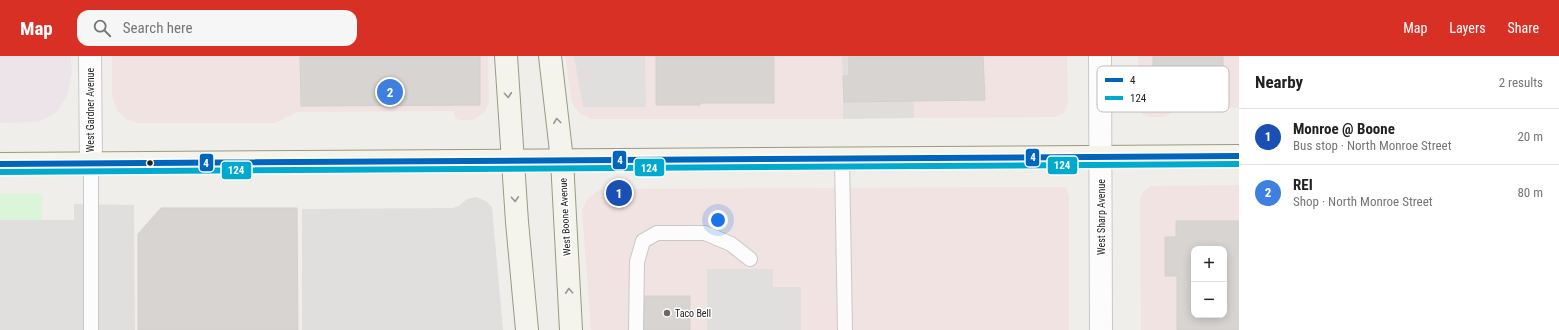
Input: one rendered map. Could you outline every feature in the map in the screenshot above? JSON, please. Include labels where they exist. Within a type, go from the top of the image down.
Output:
[{"type":"main road","points":[[506,56],[512,160],[526,330]]},
{"type":"main road","name":"West Boone Avenue","points":[[550,56],[562,160],[572,330]]},
{"type":"main road","points":[[0,164],[1239,156]]},
{"type":"street","name":"West Gardner Avenue","points":[[90,56],[91,163]]},
{"type":"street","name":"West Sharp Avenue","points":[[1100,56],[1100,66]]},
{"type":"street","name":"West Sharp Avenue","points":[[1101,112],[1101,330]]},
{"type":"lane","points":[[842,159],[845,330]]},
{"type":"lane","points":[[91,163],[91,330]]},
{"type":"lane","points":[[636,330],[637,262],[643,241],[657,233],[705,233],[730,244],[750,259]]},
{"type":"shaded area","points":[[0,56],[71,56],[72,72],[67,96],[56,113],[38,122],[0,123]]},
{"type":"shaded area","points":[[112,56],[488,56],[489,102],[485,112],[473,120],[459,120],[455,118],[454,111],[297,112],[275,123],[137,123],[126,119],[117,110],[112,96]]},
{"type":"shaded area","points":[[565,56],[842,56],[843,119],[591,119],[579,113],[572,103]]},
{"type":"shaded area","points":[[574,56],[645,56],[646,107],[583,107]]},
{"type":"shaded area","points":[[842,56],[913,56],[914,118],[843,119]]},
{"type":"shaded area","points":[[913,56],[1067,56],[1068,103],[1064,113],[1055,117],[914,118]]},
{"type":"shaded area","points":[[1138,56],[1239,56],[1239,108],[1229,108],[1229,66],[1138,66]]},
{"type":"shaded area","points":[[1141,112],[1173,112],[1163,117],[1149,117]]},
{"type":"shaded area","points":[[1239,185],[1239,330],[1141,330],[1140,200],[1142,193],[1151,186]]},
{"type":"shaded area","points":[[1066,187],[1069,196],[1069,330],[591,330],[582,211],[587,200],[596,192],[603,189]]},
{"type":"shaded area","points":[[476,197],[486,201],[492,207],[503,330],[302,330],[302,209],[453,208],[459,206],[467,199]]},
{"type":"shaded area","points":[[74,204],[134,205],[135,330],[0,330],[0,220],[74,220]]},
{"type":"shaded area","points":[[707,269],[773,269],[773,287],[801,287],[801,330],[707,330]]},
{"type":"green space","points":[[0,194],[42,194],[43,330],[0,330]]},
{"type":"building","points":[[300,56],[480,56],[480,105],[301,106]]},
{"type":"building","points":[[656,56],[774,56],[774,103],[700,103],[700,105],[656,105]]},
{"type":"building","points":[[849,56],[983,56],[985,100],[844,102],[843,76],[849,76]]},
{"type":"building","points":[[1153,56],[1223,56],[1223,66],[1153,66]]},
{"type":"building","points":[[161,208],[297,208],[298,330],[138,330],[138,234]]},
{"type":"building","points":[[1176,221],[1239,221],[1239,330],[1177,330],[1177,276],[1165,276],[1165,237],[1176,237]]},
{"type":"building","name":"Taco Bell","points":[[645,296],[690,296],[690,330],[644,330]]},
{"type":"transit line","name":"4","points":[[0,164],[1239,156]]},
{"type":"transit line","name":"124","points":[[0,172],[1239,164]]},
{"type":"place","name":"REI","points":[[390,92]]},
{"type":"place","name":"Monroe @ Boone","points":[[619,193]]},
{"type":"place","name":"Taco Bell","points":[[667,313]]}]
